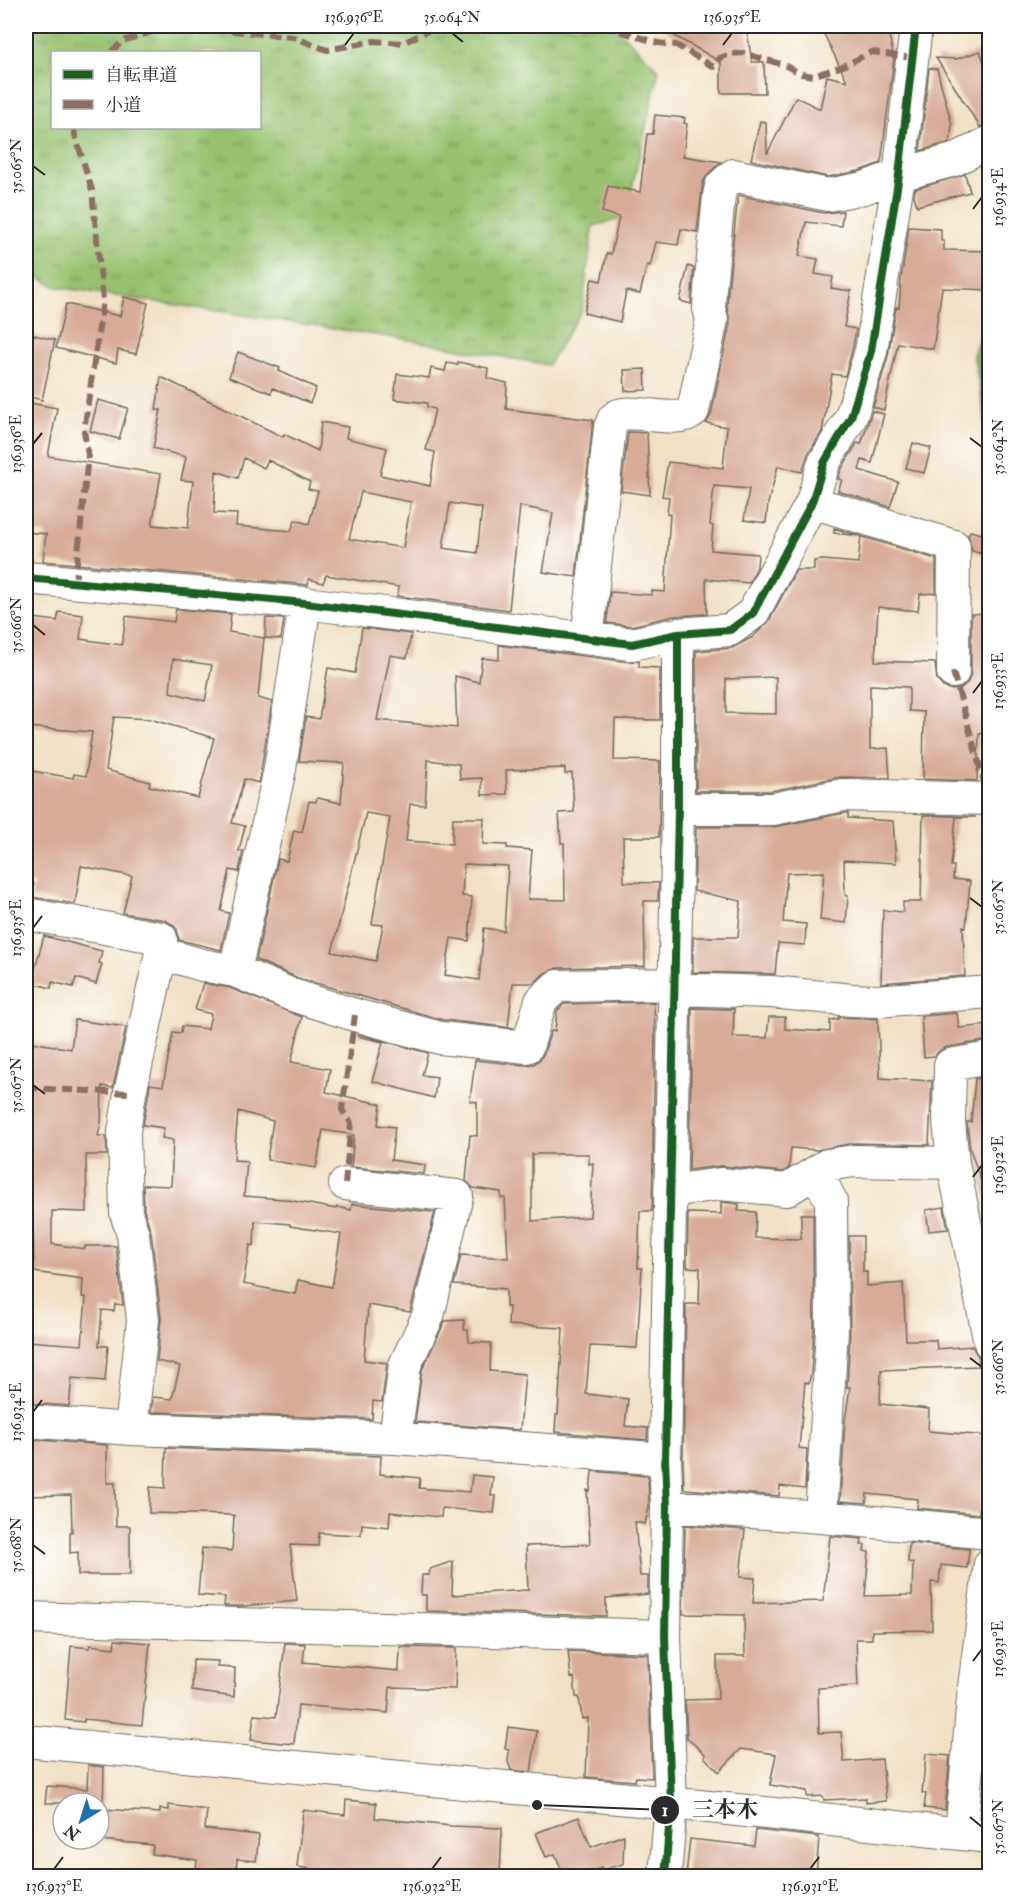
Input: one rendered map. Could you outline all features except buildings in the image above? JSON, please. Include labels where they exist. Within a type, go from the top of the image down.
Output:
[{"type":"street","points":[[26,578],[305,603],[632,644],[678,634],[729,630],[753,613],[812,502],[824,463],[850,417],[871,351],[899,175],[916,26]]},
{"type":"street","points":[[589,638],[610,427],[613,419],[628,414],[679,416],[689,415],[693,411],[712,319],[709,299],[712,250],[722,186],[733,175],[828,195],[864,188],[899,175],[954,160],[990,142]]},
{"type":"street","points":[[812,502],[954,546],[953,672]]},
{"type":"street","points":[[235,971],[280,769],[305,603]]},
{"type":"street","points":[[665,1876],[671,1803],[665,1636],[667,1506],[664,1459],[678,809],[678,634]]},
{"type":"street","points":[[678,809],[773,809],[843,795],[990,800]]},
{"type":"street","points":[[26,914],[161,938],[160,953],[129,1094],[124,1132],[126,1213],[133,1234],[143,1320],[131,1429]]},
{"type":"street","points":[[160,953],[202,965],[235,971],[292,995],[440,1038],[527,1047],[541,1001],[557,986],[674,986],[877,1001],[990,992]]},
{"type":"street","points":[[990,1058],[950,1065],[949,1122],[953,1163],[980,1247],[990,1343]]},
{"type":"street","points":[[671,1191],[720,1184],[786,1190],[827,1165],[854,1161],[953,1163]]},
{"type":"street","points":[[817,1173],[831,1202],[832,1330],[821,1517]]},
{"type":"street","points":[[345,1184],[457,1196],[428,1316],[405,1365],[395,1438]]},
{"type":"street","points":[[26,1421],[131,1429],[395,1438],[664,1459]]},
{"type":"street","points":[[667,1506],[821,1517],[990,1533]]},
{"type":"street","points":[[26,1741],[671,1803],[975,1836],[990,1564]]},
{"type":"street","points":[[26,1618],[665,1636]]},
{"type":"green space","points":[[26,26],[614,26],[659,70],[625,218],[593,226],[582,310],[548,365],[416,341],[57,287],[26,271]]},
{"type":"green space","points":[[990,314],[989,438],[973,354]]},
{"type":"marked path","points":[[112,51],[123,41],[152,32],[192,27],[293,37],[327,50],[374,41],[403,43],[438,26]]},
{"type":"marked path","points":[[603,26],[658,43],[676,45],[714,67],[720,58],[743,53],[813,76],[843,66],[872,52],[912,58]]},
{"type":"marked path","points":[[73,129],[92,190],[103,300],[84,431],[88,455],[75,583]]},
{"type":"marked path","points":[[953,672],[989,799]]},
{"type":"marked path","points":[[345,1184],[351,1123],[342,1110],[355,1015]]},
{"type":"marked path","points":[[26,1088],[130,1093]]},
{"type":"cycle path","points":[[26,578],[305,603],[632,644],[678,634],[730,630],[753,613],[812,502],[824,463],[851,417],[871,351],[899,175],[916,26]]},
{"type":"cycle path","points":[[665,1876],[671,1803],[665,1636],[667,1506],[665,1459],[678,809],[678,634]]},
{"type":"place","name":"三本木","points":[[537,1805]]}]
